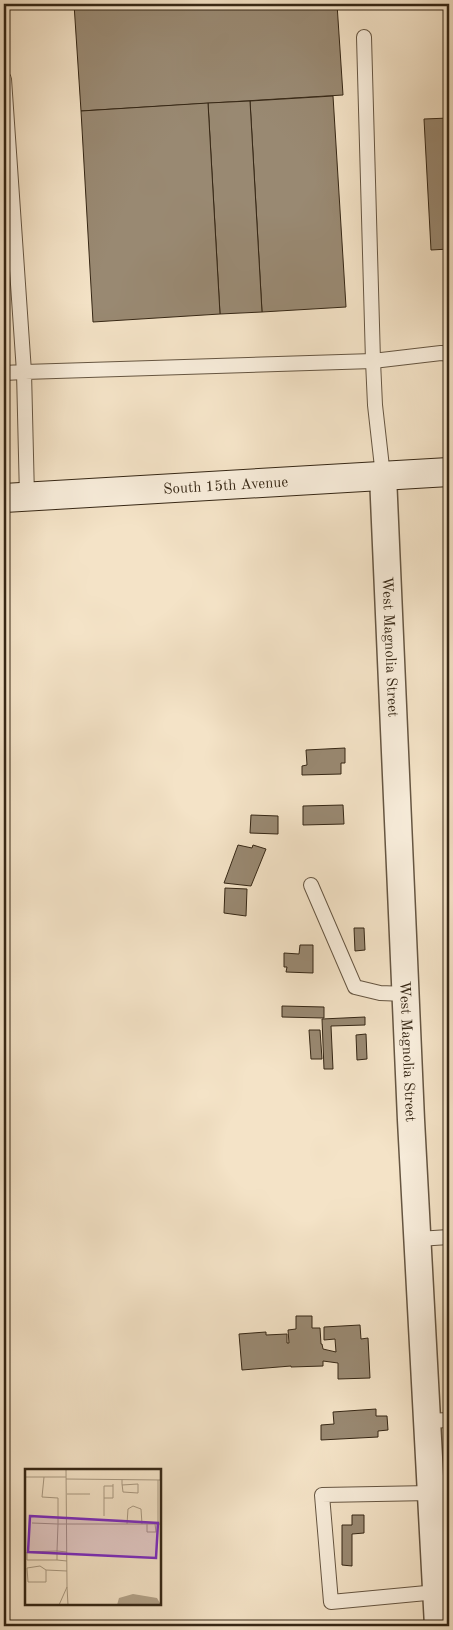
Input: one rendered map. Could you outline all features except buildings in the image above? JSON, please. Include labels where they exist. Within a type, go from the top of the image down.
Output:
[{"type":"main road","name":"South 15th Avenue","points":[[15,497],[449,472]]},
{"type":"street","name":"West Magnolia Street","points":[[383,476],[418,1239],[438,1420],[432,1493],[438,1626]]},
{"type":"lane","points":[[364,37],[373,361],[375,405],[383,476]]},
{"type":"lane","points":[[4,78],[24,372],[15,497]]},
{"type":"lane","points":[[4,373],[373,361],[441,353],[449,354]]},
{"type":"lane","points":[[311,886],[355,987],[380,993],[406,994]]},
{"type":"lane","points":[[418,1239],[449,1236]]},
{"type":"lane","points":[[432,1493],[322,1494],[331,1602],[437,1592]]}]
